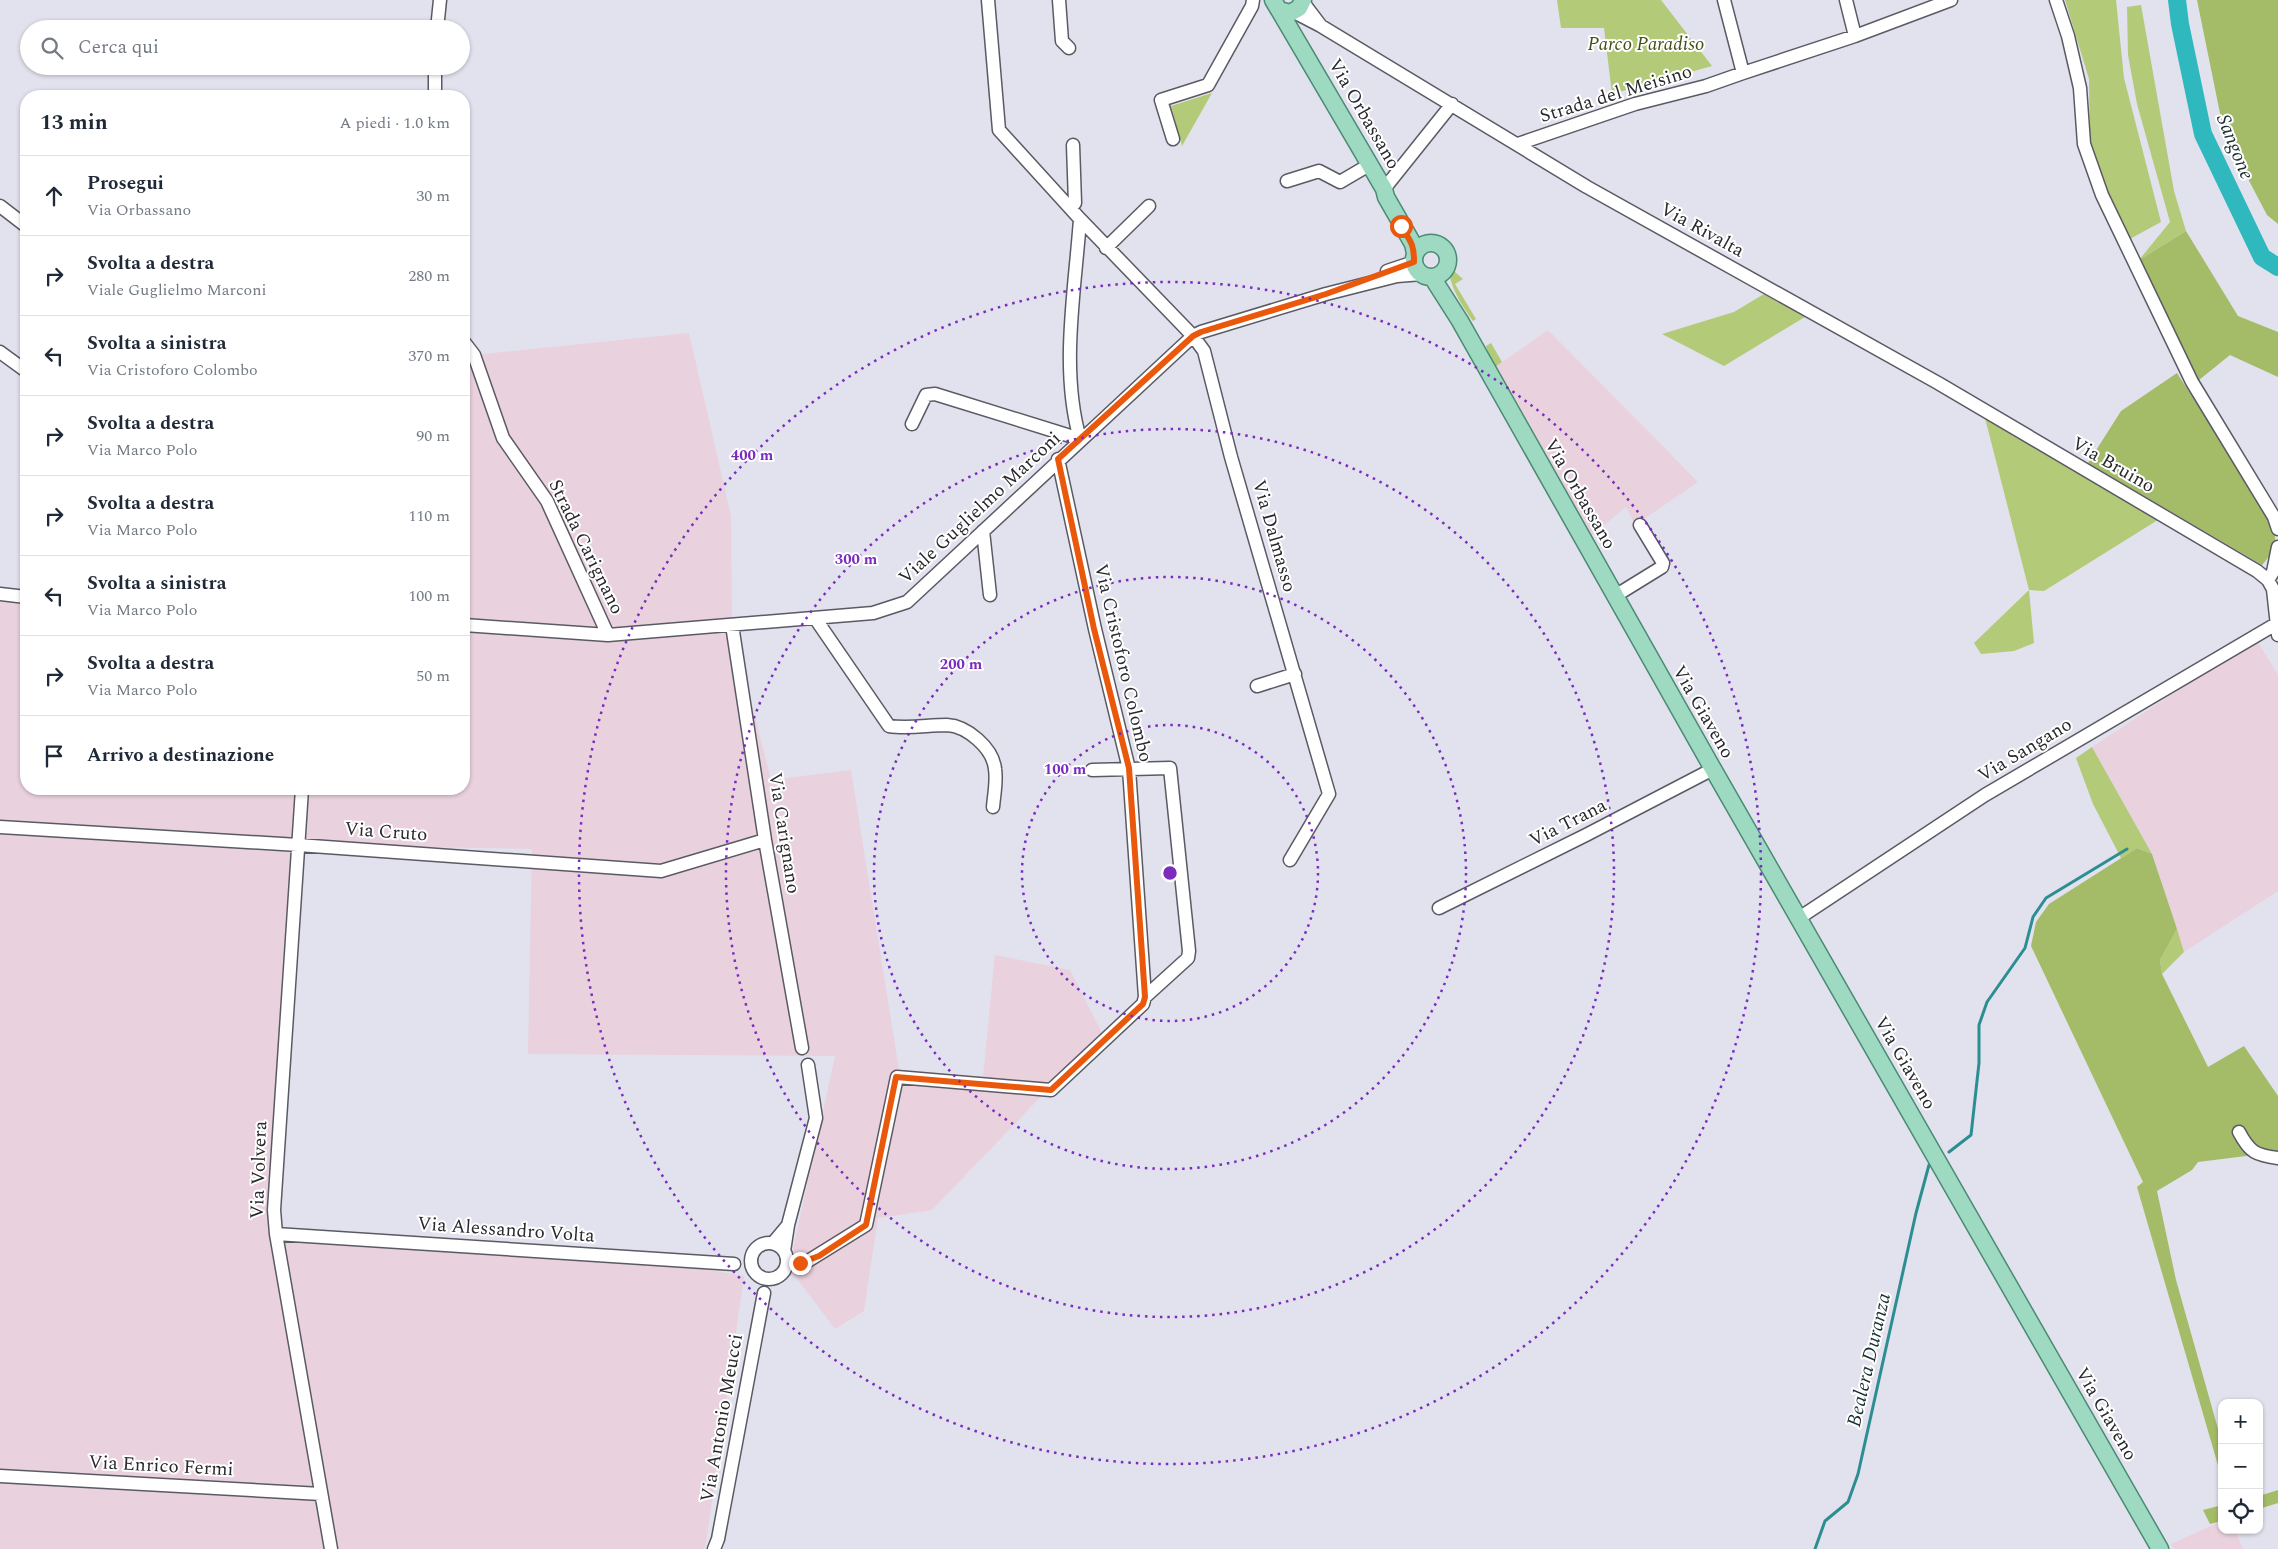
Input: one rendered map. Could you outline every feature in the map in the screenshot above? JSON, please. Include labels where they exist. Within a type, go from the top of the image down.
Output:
[{"type":"main road","name":"Via Orbassano","points":[[1290,5],[1296,42],[1309,58],[1384,189],[1390,194],[1418,236],[1426,264],[1615,596]]},
{"type":"main road","name":"Via Giaveno","points":[[1615,596],[2160,1549]]},
{"type":"street","points":[[438,20],[440,0]]},
{"type":"street","name":"Via Dalmasso","points":[[988,0],[999,130],[1106,248],[1193,336],[1204,351],[1231,457],[1329,794],[1290,860]]},
{"type":"street","points":[[1059,0],[1062,40],[1069,48]]},
{"type":"street","points":[[1173,139],[1161,100],[1208,85],[1252,6],[1253,0]]},
{"type":"street","points":[[1724,0],[1743,74]]},
{"type":"street","points":[[1846,0],[1855,36]]},
{"type":"street","name":"Strada del Meisino","points":[[1518,144],[1574,124],[1743,74],[1855,36],[1951,0]]},
{"type":"street","points":[[2056,0],[2068,36],[2080,88],[2084,144],[2102,195],[2192,382],[2274,517],[2278,529]]},
{"type":"street","name":"Via Rivalta","points":[[1290,5],[1321,26],[1587,186],[1938,383]]},
{"type":"street","points":[[434,90],[435,75]]},
{"type":"street","points":[[1384,189],[1452,104]]},
{"type":"street","points":[[1070,208],[1075,202],[1073,145]]},
{"type":"street","points":[[1286,181],[1319,171],[1340,182],[1369,165]]},
{"type":"street","points":[[0,206],[20,221]]},
{"type":"street","points":[[1106,248],[1150,206]]},
{"type":"street","points":[[1080,219],[1070,354],[1072,412],[1080,439]]},
{"type":"street","name":"Viale Guglielmo Marconi","points":[[470,625],[608,635],[873,612],[907,602],[1058,459],[1193,336],[1426,264]]},
{"type":"street","name":"Strada Carignano","points":[[470,350],[474,356],[503,438],[546,501],[608,635]]},
{"type":"street","points":[[0,352],[20,367]]},
{"type":"street","name":"Via Bruino","points":[[1938,383],[2257,571],[2268,580]]},
{"type":"street","points":[[912,424],[926,395],[935,394],[1080,439]]},
{"type":"street","name":"Via Cristoforo Colombo","points":[[1058,459],[1094,629],[1129,768],[1145,997]]},
{"type":"street","name":"Via Orbassano","points":[[1615,596],[1662,567],[1663,563],[1640,525]]},
{"type":"street","points":[[983,531],[990,595]]},
{"type":"street","points":[[2277,630],[2273,589],[2268,580],[2274,572],[2278,547]]},
{"type":"street","points":[[0,594],[20,596]]},
{"type":"street","points":[[815,618],[889,726],[949,725],[963,729],[978,741],[990,755],[996,768],[993,807]]},
{"type":"street","name":"Via Carignano","points":[[732,625],[765,840],[802,1048]]},
{"type":"street","name":"Via Sangano","points":[[1799,918],[1985,795],[2277,630]]},
{"type":"street","points":[[1257,686],[1295,674]]},
{"type":"street","points":[[773,1243],[786,1257],[808,1261],[866,1225],[896,1077],[1051,1090],[1143,1004],[1145,997],[1188,958],[1189,951],[1170,768],[1092,770]]},
{"type":"street","name":"Via Trana","points":[[1439,908],[1713,769]]},
{"type":"street","name":"Via Volvera","points":[[302,795],[275,1165],[274,1210],[276,1234],[331,1549]]},
{"type":"street","name":"Via Cruto","points":[[0,828],[298,845],[661,871],[765,840]]},
{"type":"street","points":[[753,1253],[751,1259],[762,1275],[784,1272],[788,1225],[816,1118],[808,1065]]},
{"type":"street","points":[[2239,1132],[2246,1146],[2257,1155],[2278,1158]]},
{"type":"street","points":[[734,1264],[753,1253],[761,1245],[773,1243],[788,1225]]},
{"type":"street","name":"Via Alessandro Volta","points":[[276,1234],[734,1264],[762,1275]]},
{"type":"street","name":"Via Antonio Meucci","points":[[714,1549],[718,1539],[764,1293],[762,1275]]},
{"type":"street","name":"Via Enrico Fermi","points":[[0,1476],[321,1494]]},
{"type":"shaded area","points":[[1548,330],[1698,482],[1635,525],[1626,507],[1591,536],[1494,368]]},
{"type":"shaded area","points":[[689,333],[731,516],[732,625],[771,780],[851,770],[900,1076],[983,1077],[995,955],[1070,970],[1102,1033],[932,1210],[878,1218],[864,1311],[835,1329],[789,1268],[835,1056],[528,1054],[532,849],[299,845],[276,1234],[704,1269],[744,1276],[704,1549],[0,1549],[0,594],[20,596],[20,795],[470,795],[470,350],[474,355]]},
{"type":"shaded area","points":[[2256,639],[2278,675],[2278,891],[2184,952],[2152,854],[2092,747]]},
{"type":"shaded area","points":[[2218,1523],[2218,1534],[2237,1534],[2243,1549],[2174,1549],[2171,1544]]},
{"type":"green space","name":"Parco Paradiso","points":[[1557,0],[1661,0],[1712,66],[1612,94],[1604,28],[1561,28]]},
{"type":"green space","points":[[2065,0],[2116,0],[2124,78],[2161,222],[2128,240],[2103,185],[2090,145],[2089,79]]},
{"type":"green space","points":[[2197,0],[2278,0],[2278,224],[2267,215],[2224,133]]},
{"type":"green space","points":[[2141,5],[2174,191],[2186,231],[2139,260],[2170,222],[2137,104],[2128,55],[2127,7]]},
{"type":"green space","points":[[1212,93],[1182,146],[1171,106]]},
{"type":"green space","points":[[2186,231],[2238,316],[2278,332],[2278,377],[2230,355],[2199,380],[2139,260]]},
{"type":"green space","points":[[1454,271],[1463,279],[1455,284],[1476,319],[1473,321],[1455,293],[1449,273]]},
{"type":"green space","points":[[1764,294],[1805,317],[1724,366],[1662,334],[1734,312]]},
{"type":"green space","points":[[1491,343],[1502,362],[1494,368],[1486,346]]},
{"type":"green space","points":[[2177,373],[2271,519],[2275,533],[2275,544],[2271,554],[2262,565],[2088,463],[2121,411]]},
{"type":"green space","points":[[1985,418],[2161,518],[2044,591],[2029,590]]},
{"type":"green space","points":[[2029,590],[2034,643],[2014,651],[1981,654],[1974,643]]},
{"type":"green space","points":[[2092,747],[2152,854],[2137,848],[2121,858],[2093,804],[2076,758]]},
{"type":"green space","points":[[2137,848],[2152,854],[2177,929],[2160,960],[2162,974],[2208,1067],[2244,1046],[2278,1096],[2278,1154],[2256,1151],[2246,1156],[2198,1162],[2192,1170],[2157,1191],[2176,1280],[2218,1429],[2218,1465],[2137,1187],[2143,1182],[2031,946],[2036,922],[2049,904]]},
{"type":"green space","points":[[2177,929],[2184,952],[2162,974],[2160,960]]},
{"type":"green space","points":[[2278,1490],[2278,1503],[2263,1508],[2263,1495]]},
{"type":"green space","points":[[2218,1506],[2218,1522],[2210,1524],[2203,1510]]},
{"type":"waterway","name":"Sangone","points":[[2177,0],[2180,24],[2203,134],[2262,257],[2278,267]]},
{"type":"waterway","name":"Bealera Duranza","points":[[1949,1152],[1971,1135],[1979,1063],[1979,1025],[1987,1002],[2025,948],[2033,917],[2046,898],[2127,849]]},
{"type":"waterway","name":"Bealera Duranza","points":[[1815,1549],[1825,1521],[1848,1502],[1858,1474],[1916,1213],[1929,1165]]},
{"type":"route","points":[[800,1263],[819,1256],[866,1225],[896,1077],[1051,1090],[1143,1004],[1145,997],[1129,768],[1094,629],[1058,459],[1193,336],[1326,294],[1359,280],[1414,262],[1416,253],[1401,226]]}]
